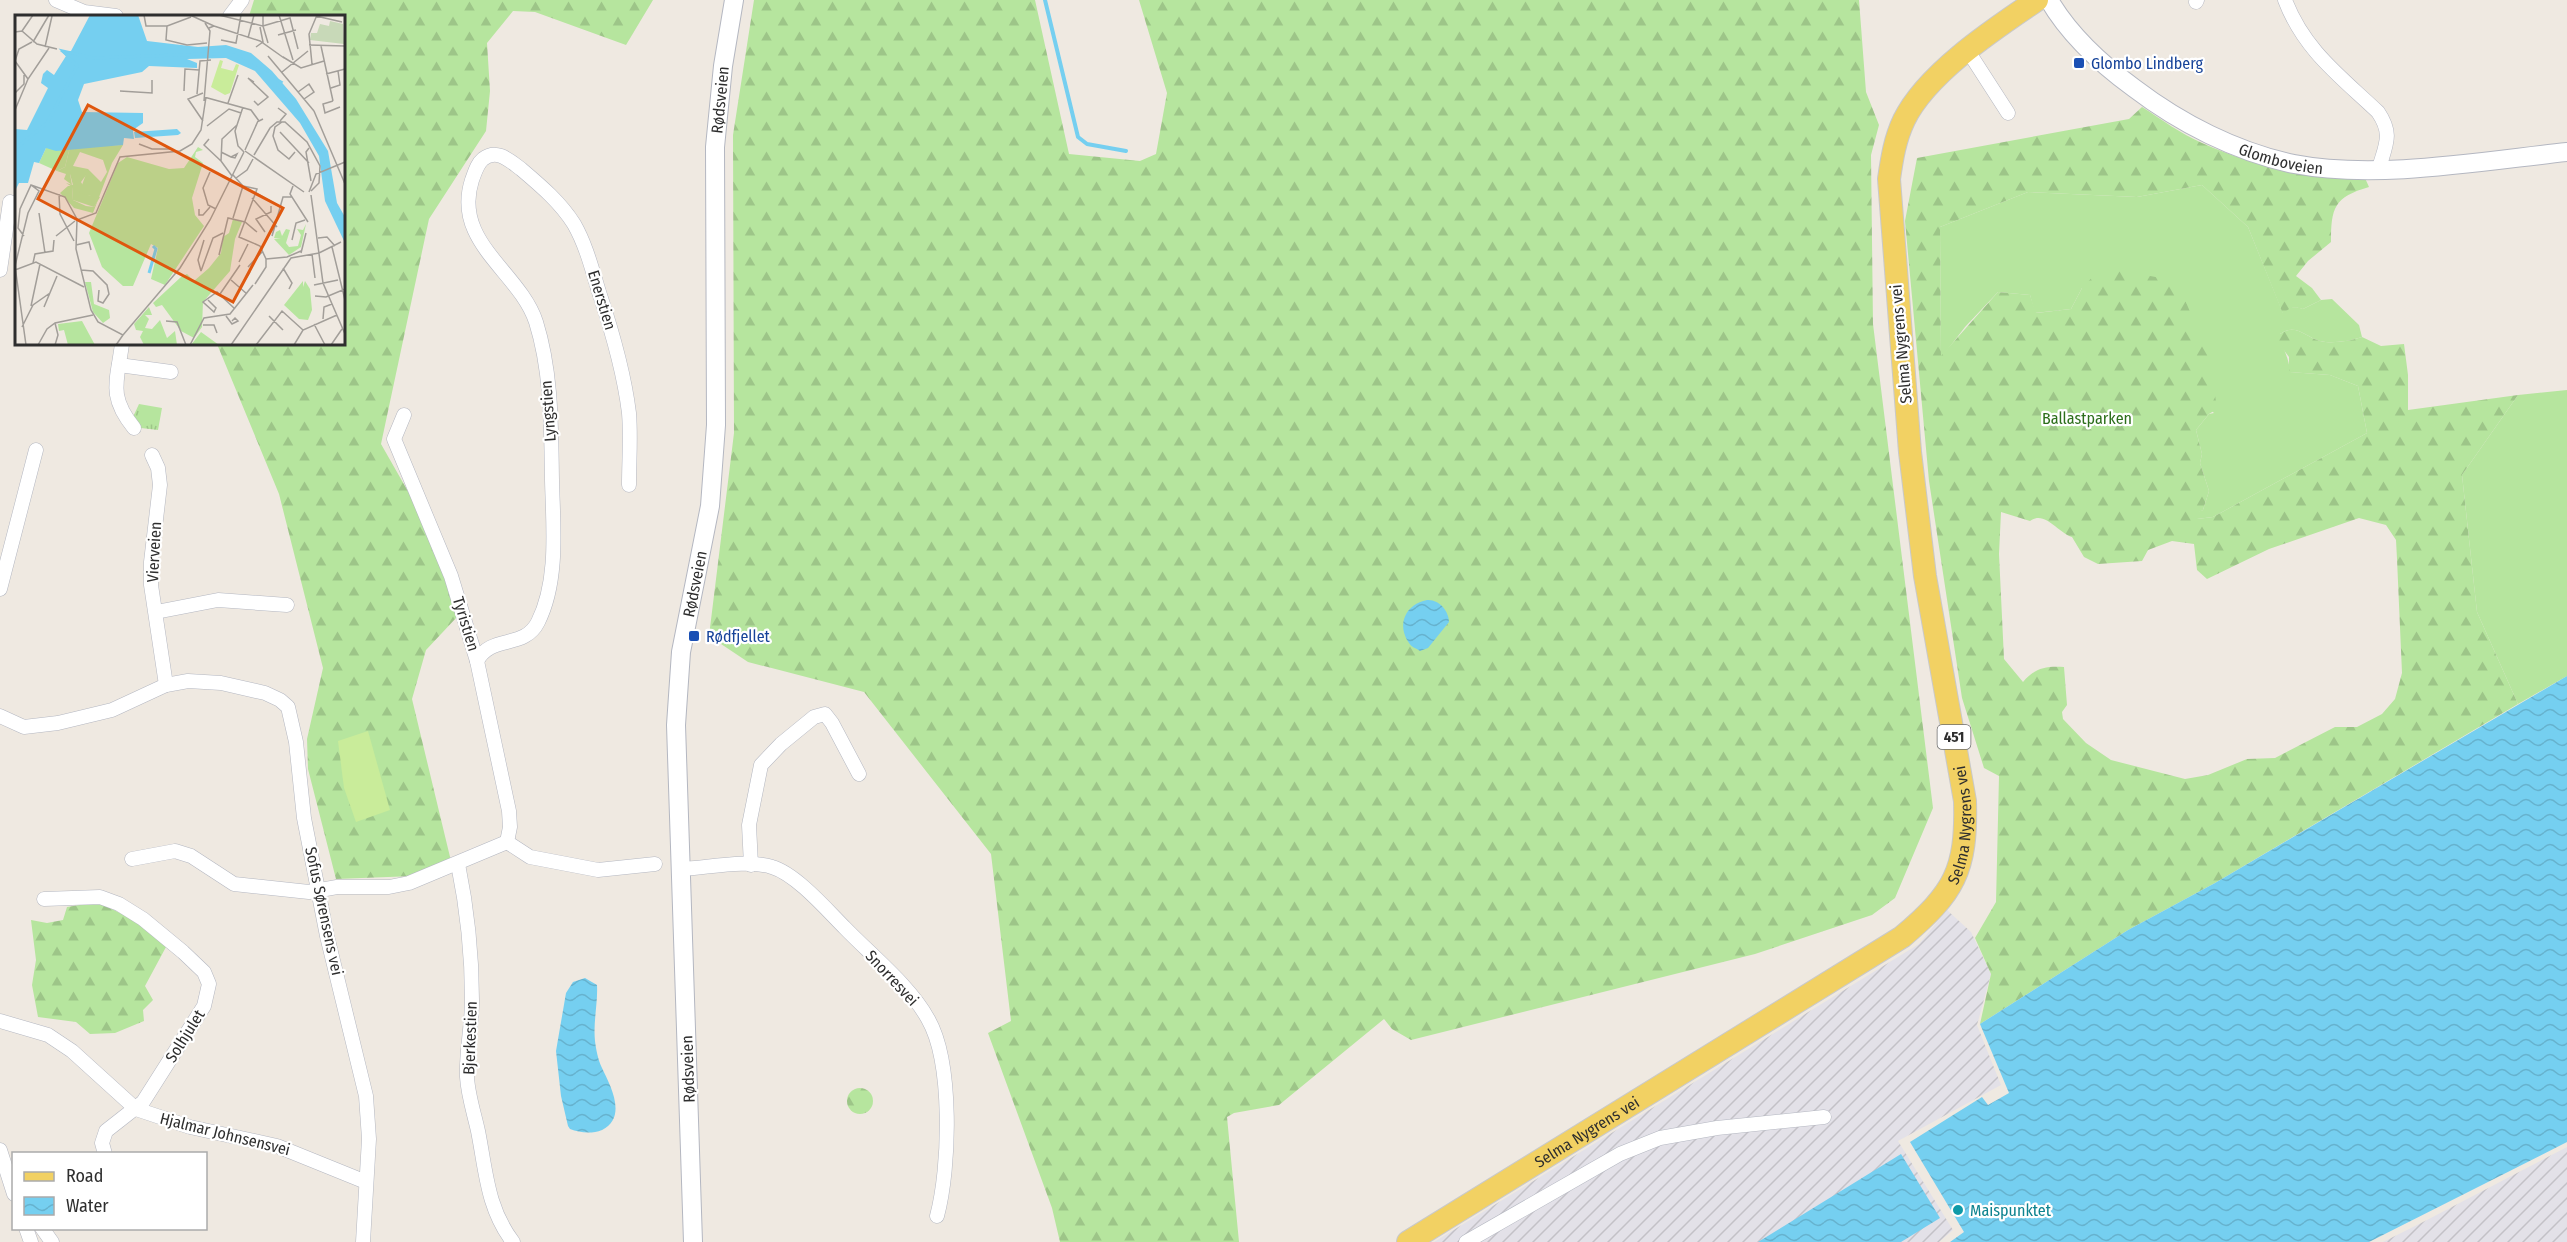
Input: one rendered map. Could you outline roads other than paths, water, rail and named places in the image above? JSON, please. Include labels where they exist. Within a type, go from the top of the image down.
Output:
[{"type":"main road","name":"Selma Nygrens vei","points":[[1408,1242],[1902,937],[1936,907],[1953,882],[1966,832],[1965,801],[1925,576],[1910,452],[1889,179],[1893,150],[1904,120],[1936,77],[2037,0]]},
{"type":"street","points":[[56,0],[84,12],[108,15]]},
{"type":"street","points":[[231,15],[242,0]]},
{"type":"street","name":"Rødsveien","points":[[693,1242],[676,725],[681,652],[710,506],[716,426],[716,147],[723,66],[734,0]]},
{"type":"street","name":"Glomboveien","points":[[2049,0],[2058,15],[2083,45],[2109,70],[2167,111],[2221,140],[2293,164],[2327,168],[2402,169],[2567,152]]},
{"type":"street","points":[[2285,0],[2299,32],[2314,51],[2378,112],[2385,123],[2388,140],[2379,168]]},
{"type":"street","points":[[1968,51],[2008,113]]},
{"type":"street","name":"Enerstien","points":[[496,154],[508,159],[549,193],[574,225],[586,250],[622,373],[629,414],[629,485]]},
{"type":"street","name":"Lyngstien","points":[[477,662],[490,646],[517,640],[530,634],[538,622],[547,595],[553,561],[550,417],[542,348],[536,321],[523,296],[475,233],[468,204],[477,166],[484,159],[496,154]]},
{"type":"street","points":[[0,270],[9,201]]},
{"type":"street","points":[[122,345],[115,395],[122,413],[134,428]]},
{"type":"street","points":[[119,365],[171,372]]},
{"type":"street","name":"Tyristien","points":[[404,415],[394,440],[452,576],[477,662],[510,812],[507,843]]},
{"type":"street","points":[[0,589],[36,450]]},
{"type":"street","name":"Vierveien","points":[[152,456],[158,468],[160,485],[151,585],[166,685]]},
{"type":"street","points":[[156,612],[218,600],[287,605]]},
{"type":"street","name":"Sofus Sørensens vei","points":[[0,716],[24,727],[68,722],[112,710],[166,685],[188,681],[221,683],[265,693],[280,700],[288,707],[296,742],[304,818],[327,936],[366,1096],[369,1139],[363,1242]]},
{"type":"street","points":[[751,864],[748,825],[757,776],[765,759],[780,744],[814,717],[825,714],[859,774]]},
{"type":"street","points":[[132,859],[175,851],[191,855],[215,873],[241,886],[309,892],[337,887],[389,887],[409,883],[458,864],[484,850],[507,843],[530,857],[598,870],[655,864]]},
{"type":"street","name":"Bjerkestien","points":[[458,864],[468,921],[472,998],[467,1078],[490,1199],[504,1230],[513,1242]]},
{"type":"street","name":"Snorresvei","points":[[681,869],[751,864],[781,870],[821,905],[912,997],[927,1017],[938,1037],[947,1134],[943,1195],[937,1216]]},
{"type":"street","name":"Solhjulet","points":[[45,899],[90,897],[109,899],[159,932],[199,966],[207,978],[209,990],[204,1006],[157,1082],[136,1109],[106,1131],[102,1143],[104,1152]]},
{"type":"street","name":"Hjalmar Johnsensvei","points":[[0,1021],[48,1035],[72,1051],[136,1109],[180,1124],[277,1146],[366,1182]]},
{"type":"street","points":[[1466,1242],[1620,1154],[1660,1138],[1717,1128],[1824,1118]]},
{"type":"street","points":[[0,1150],[12,1188]]},
{"type":"water","points":[[1427,600],[1436,601],[1442,606],[1449,622],[1428,648],[1420,651],[1409,643],[1403,629],[1403,622],[1409,610]]},
{"type":"water","points":[[2567,676],[2567,1142],[2369,1242],[1950,1242],[1964,1232],[1910,1142],[1982,1097],[1988,1105],[2009,1093],[1980,1024],[2128,930],[2215,883]]},
{"type":"water","points":[[585,978],[597,985],[595,1044],[599,1062],[615,1100],[616,1109],[610,1124],[602,1130],[590,1132],[570,1129],[568,1126],[561,1096],[556,1051],[566,993],[573,982]]},
{"type":"water","points":[[1901,1154],[1940,1218],[1901,1242],[1758,1242]]},
{"type":"waterway","points":[[1045,0],[1078,137],[1087,144],[1126,151]]},
{"type":"place","name":"Glombo Lindberg","points":[[2079,63]]},
{"type":"place","name":"Rødfjellet","points":[[694,636]]},
{"type":"place","name":"Maispunktet","points":[[1958,1210]]},
{"type":"park label","name":"Ballastparken","points":[[2087,418]]}]
